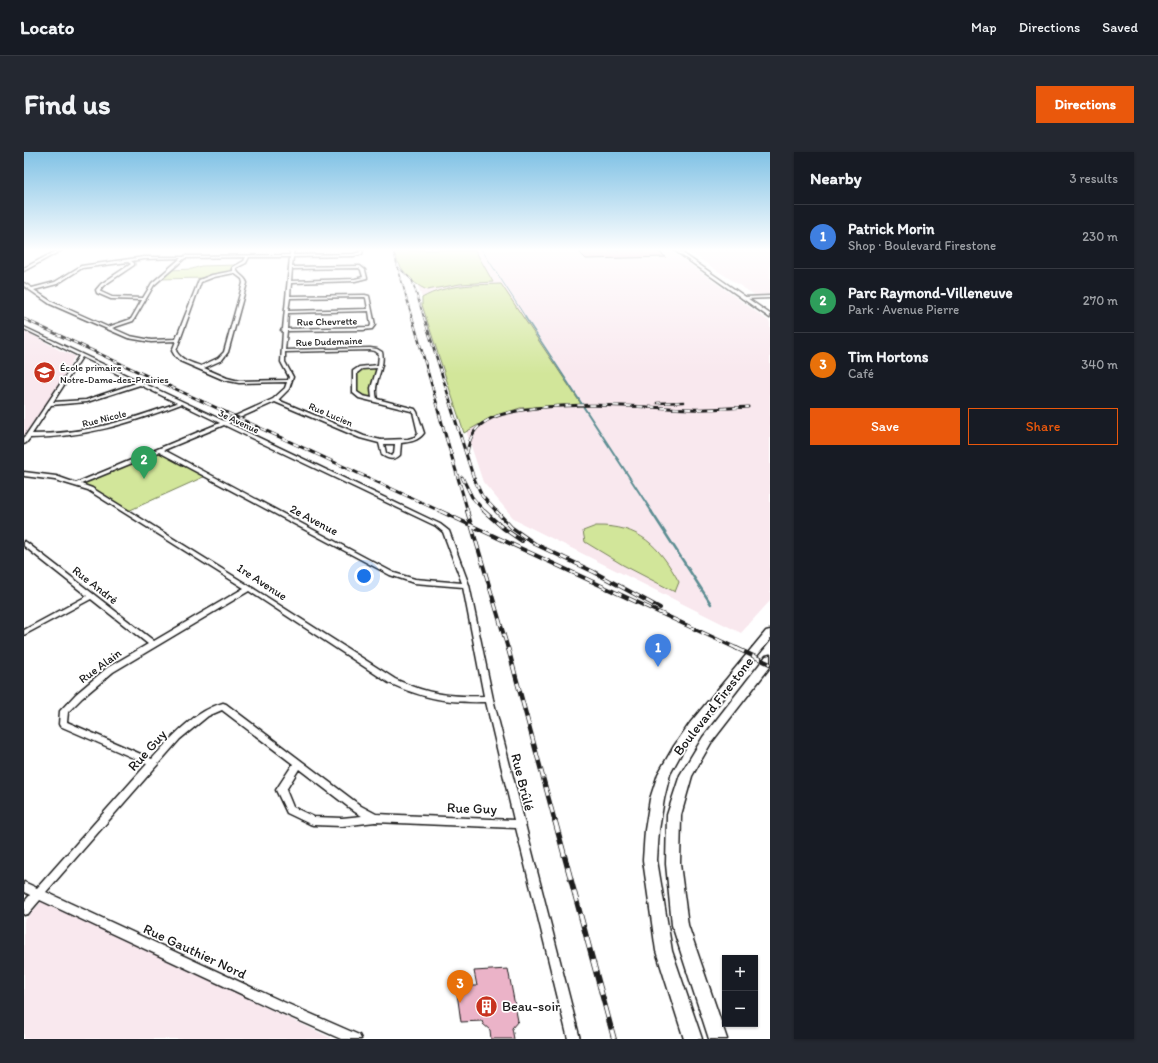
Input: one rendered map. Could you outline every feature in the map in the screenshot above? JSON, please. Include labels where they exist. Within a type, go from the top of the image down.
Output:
[{"type":"main road","points":[[735,291],[770,316]]},
{"type":"main road","points":[[742,291],[770,311]]},
{"type":"main road","name":"Boulevard Firestone","points":[[693,1039],[664,951],[650,860],[652,830],[657,799],[664,774],[678,748],[694,726],[770,633]]},
{"type":"main road","name":"Boulevard Firestone","points":[[718,1039],[680,925],[673,864],[674,815],[686,775],[707,740],[770,659]]},
{"type":"main road","points":[[681,1003],[688,1039]]},
{"type":"street","points":[[35,291],[51,303],[139,340],[178,340]]},
{"type":"street","points":[[98,291],[99,293],[116,298],[144,299]]},
{"type":"street","points":[[108,328],[132,320],[149,291]]},
{"type":"street","points":[[196,291],[174,351],[176,355],[226,379],[239,382],[290,381]]},
{"type":"street","points":[[201,368],[220,359],[226,352],[243,291]]},
{"type":"street","points":[[77,484],[276,400],[287,389],[290,381],[290,373],[283,362],[282,351],[288,291]]},
{"type":"street","points":[[286,312],[370,310],[368,297],[365,296],[287,297]]},
{"type":"street","points":[[744,298],[770,297]]},
{"type":"street","name":"Rue Chevrette","points":[[283,330],[371,328],[373,325],[370,310]]},
{"type":"street","name":"3e Avenue","points":[[24,328],[438,525],[446,531]]},
{"type":"street","name":"Rue Dudemaine","points":[[282,351],[376,350],[381,353],[382,361],[380,366]]},
{"type":"street","points":[[24,442],[82,355]]},
{"type":"street","points":[[380,366],[373,384],[373,395],[375,400],[361,397],[355,393],[355,372],[360,368],[380,366]]},
{"type":"street","points":[[49,404],[87,401],[141,383]]},
{"type":"street","name":"Rue Lucien","points":[[276,400],[362,437],[381,442],[410,441],[420,435],[415,412],[409,408],[375,400]]},
{"type":"street","name":"Rue Nicole","points":[[29,436],[67,435],[109,428],[180,403]]},
{"type":"street","points":[[381,442],[384,454],[391,457],[397,455],[398,442]]},
{"type":"street","name":"2e Avenue","points":[[160,450],[392,574],[414,581],[466,585]]},
{"type":"street","name":"1re Avenue","points":[[24,474],[56,478],[90,489],[249,588],[392,681],[425,695],[450,700],[489,699]]},
{"type":"street","name":"Rue Brûlé","points":[[446,531],[466,585],[489,699],[519,824],[574,1039]]},
{"type":"street","name":"Rue André","points":[[24,543],[153,644]]},
{"type":"street","name":"Rue Alain","points":[[153,763],[63,724],[64,711],[79,696],[110,670],[249,588]]},
{"type":"street","points":[[24,633],[91,596]]},
{"type":"street","name":"Rue Guy","points":[[24,910],[177,737],[205,714],[222,706],[358,809],[375,818]]},
{"type":"street","name":"Rue Guy","points":[[298,763],[281,790],[290,810],[313,821],[342,822],[375,818],[519,824]]},
{"type":"street","name":"Rue Gauthier Nord","points":[[24,887],[275,1004],[355,1039]]},
{"type":"shaded area","points":[[420,291],[727,291],[770,322],[770,601],[741,633],[515,520],[483,482]]},
{"type":"shaded area","points":[[749,291],[770,291],[770,296],[756,296]]},
{"type":"shaded area","name":"École primaire Notre-Dame-des-Prairies","points":[[24,330],[61,351],[75,356],[56,390],[59,390],[24,442]]},
{"type":"shaded area","points":[[42,901],[333,1039],[24,1039],[24,921]]},
{"type":"green space","points":[[436,291],[506,291],[581,404],[520,408],[490,418],[464,433],[422,305],[422,298]]},
{"type":"green space","points":[[380,366],[375,400],[357,395],[355,372],[361,368]]},
{"type":"green space","points":[[160,450],[210,474],[126,512],[77,484]]},
{"type":"green space","points":[[596,526],[625,529],[646,540],[656,548],[679,582],[675,592],[623,565],[585,542],[583,531]]},
{"type":"building","name":"Beau-soir","points":[[508,969],[518,1021],[512,1028],[514,1039],[491,1039],[490,1030],[483,1024],[482,1021],[461,1022],[456,986],[477,986],[474,971]]},
{"type":"waterway","points":[[509,291],[526,318]]},
{"type":"waterway","points":[[525,317],[582,404]]},
{"type":"waterway","points":[[581,403],[652,512]]},
{"type":"waterway","points":[[651,511],[711,604]]},
{"type":"railway","points":[[405,291],[412,318]]},
{"type":"railway","points":[[416,291],[424,318]]},
{"type":"railway","points":[[412,317],[437,404]]},
{"type":"railway","points":[[424,317],[451,404]]},
{"type":"railway","points":[[24,319],[208,404]]},
{"type":"railway","points":[[657,403],[684,402]]},
{"type":"railway","points":[[206,403],[442,512]]},
{"type":"railway","points":[[436,403],[468,512]]},
{"type":"railway","points":[[450,403],[473,476],[482,496],[497,512]]},
{"type":"railway","points":[[467,453],[472,436],[481,424],[497,416],[519,410],[575,405],[697,409],[748,407]]},
{"type":"railway","points":[[462,477],[472,497],[485,512]]},
{"type":"railway","points":[[440,511],[471,525]]},
{"type":"railway","points":[[467,511],[471,525]]},
{"type":"railway","points":[[496,511],[512,528],[535,544],[594,572],[660,608]]},
{"type":"railway","points":[[485,512],[503,528],[522,541]]},
{"type":"railway","points":[[471,525],[738,649]]},
{"type":"railway","points":[[471,525],[508,649]]},
{"type":"railway","points":[[508,648],[555,822]]},
{"type":"railway","points":[[736,648],[770,664]]},
{"type":"railway","points":[[555,821],[614,1039]]},
{"type":"place","name":"École primaire Notre-Dame-des-Prairies","points":[[45,373]]},
{"type":"place","name":"Parc Raymond-Villeneuve","points":[[144,479]]},
{"type":"place","name":"Patrick Morin","points":[[658,667]]},
{"type":"place","name":"Tim Hortons","points":[[460,1003]]},
{"type":"place","name":"Beau-soir","points":[[487,1006]]}]
